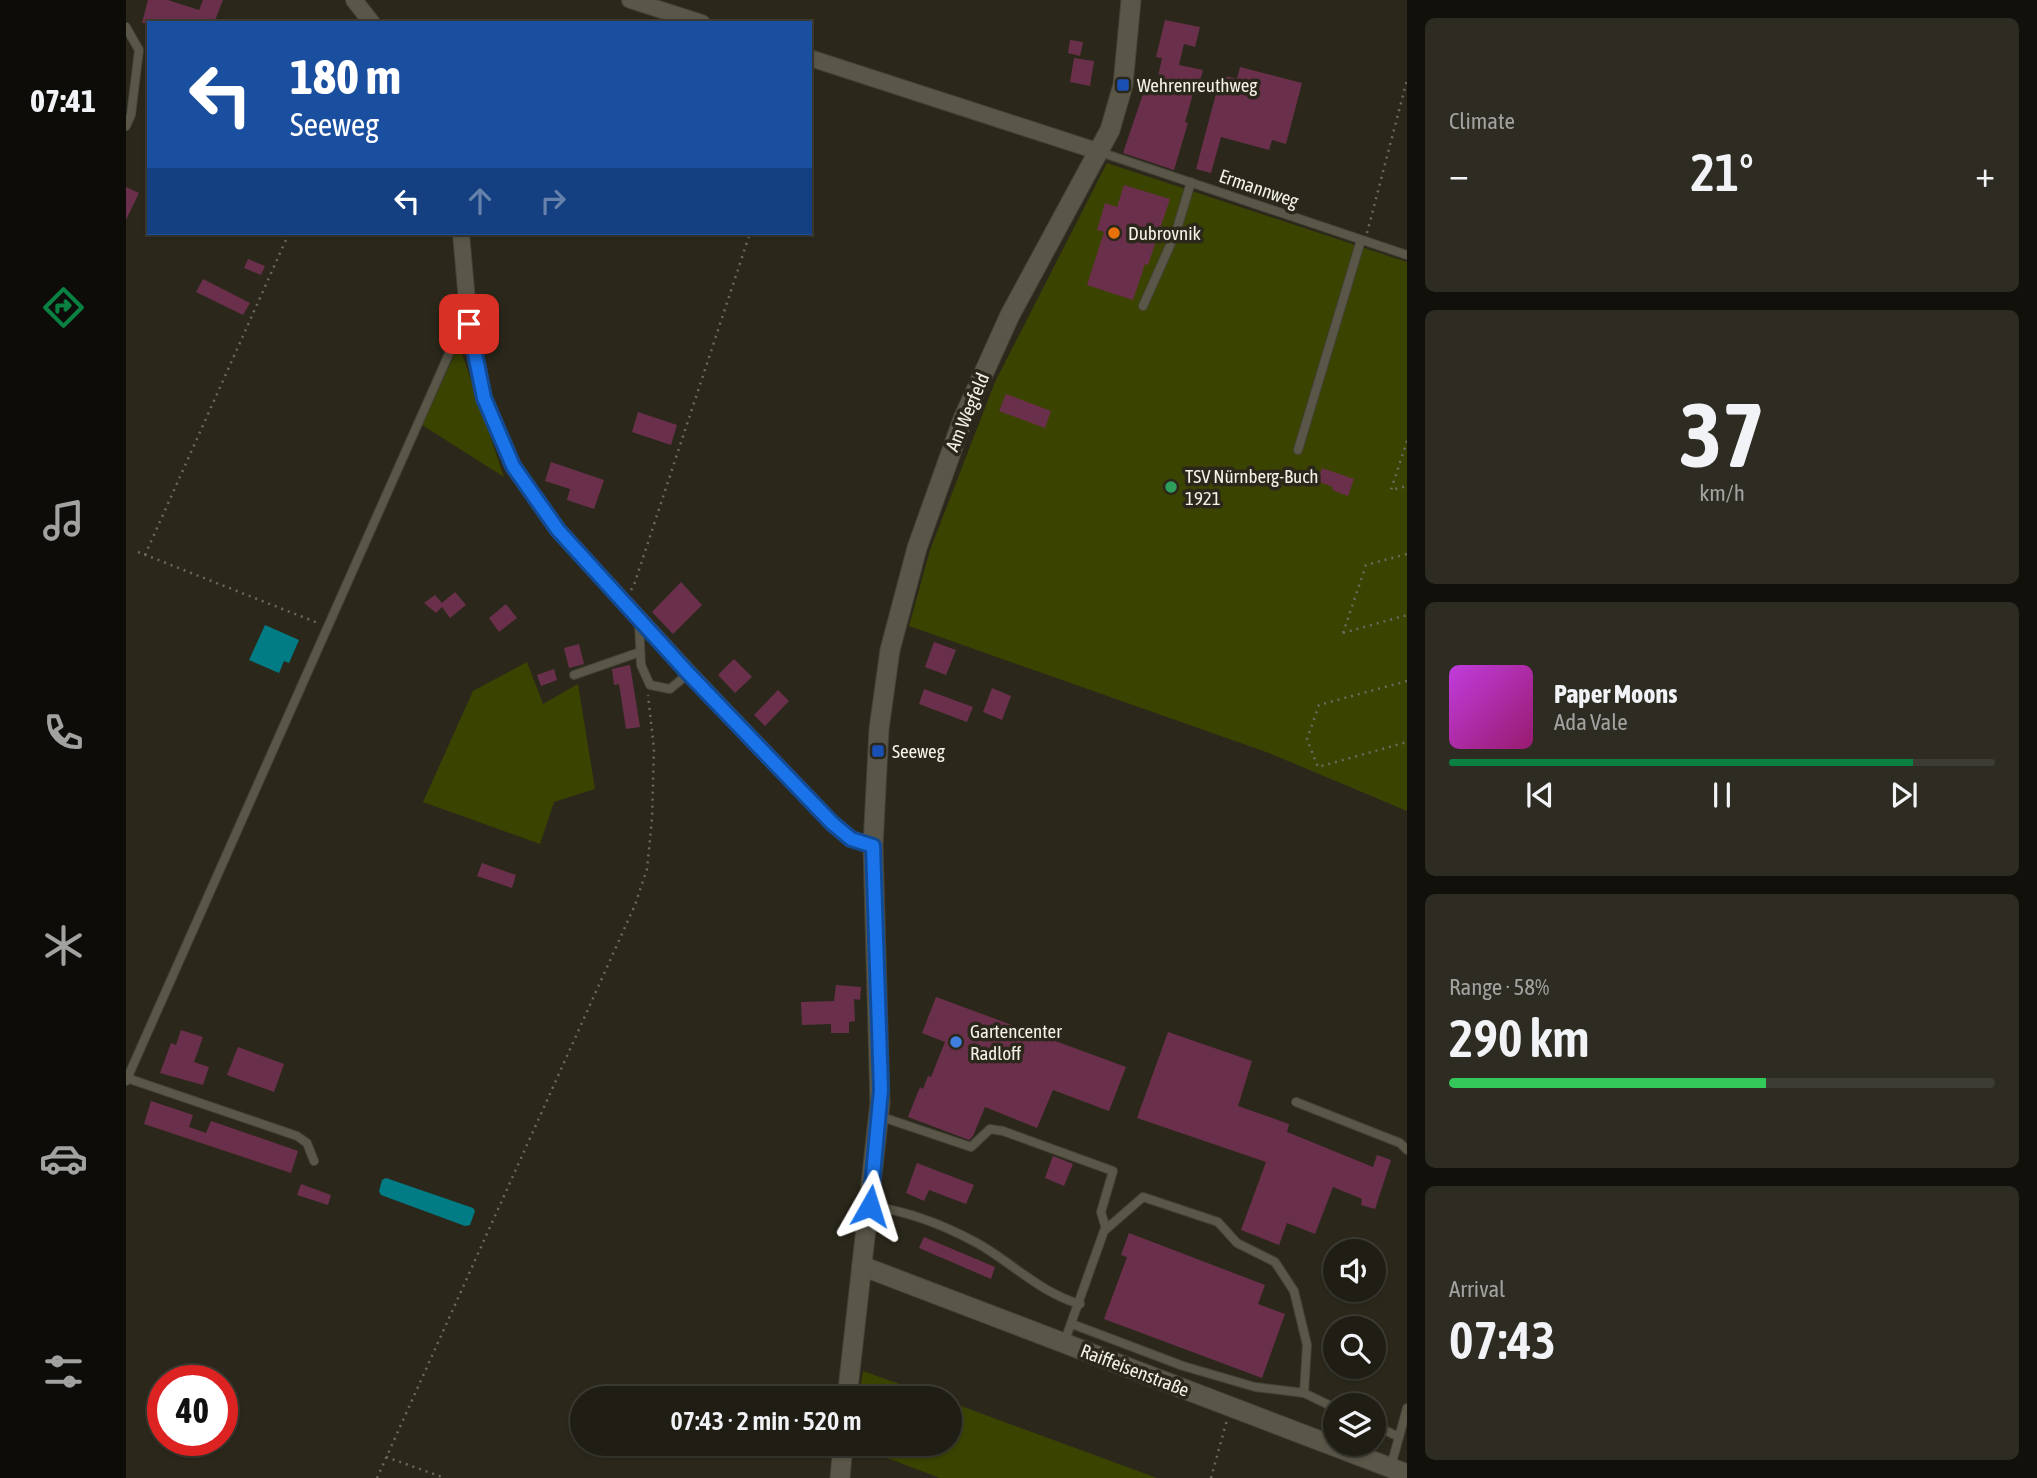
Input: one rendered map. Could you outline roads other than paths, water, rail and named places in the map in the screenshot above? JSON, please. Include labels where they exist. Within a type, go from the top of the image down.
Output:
[{"type":"street","points":[[354,0],[370,21]]},
{"type":"street","points":[[630,0],[696,21]]},
{"type":"street","name":"Am Wegfeld","points":[[848,1386],[879,1116],[880,1051],[873,846],[884,686],[893,634],[917,548],[945,464],[992,353],[1026,284],[1100,152],[1113,121],[1123,85],[1131,0]]},
{"type":"street","points":[[812,59],[1100,152]]},
{"type":"street","points":[[461,235],[469,324],[484,398],[513,466],[558,530],[688,673],[832,823],[851,839],[873,846]]},
{"type":"street","name":"Raiffeisenstraße","points":[[862,1266],[1399,1471]]},
{"type":"street","points":[[840,1478],[842,1456]]},
{"type":"lane","points":[[126,27],[139,50],[131,115],[126,126]]},
{"type":"lane","name":"Ermannweg","points":[[1100,152],[1407,255]]},
{"type":"lane","points":[[1143,306],[1176,232],[1191,182]]},
{"type":"lane","points":[[1298,450],[1363,240]]},
{"type":"lane","points":[[314,1161],[307,1143],[297,1136],[127,1079],[456,338],[469,324]]},
{"type":"lane","points":[[639,620],[641,665],[650,685],[670,689],[688,673]]},
{"type":"lane","points":[[574,675],[640,652]]},
{"type":"lane","points":[[1296,1102],[1400,1143],[1407,1150]]},
{"type":"lane","points":[[879,1116],[971,1147],[990,1129],[1003,1131],[1113,1171],[1101,1212],[1107,1229]]},
{"type":"lane","points":[[1065,1343],[1104,1231],[1143,1197],[1219,1222],[1237,1243],[1275,1262],[1294,1291],[1307,1345],[1304,1394]]},
{"type":"lane","points":[[870,1206],[893,1209],[926,1220],[977,1243],[1062,1300],[1080,1304]]},
{"type":"lane","points":[[1072,1324],[1183,1366],[1255,1387],[1304,1394],[1323,1403]]},
{"type":"lane","points":[[1399,1471],[1399,1437],[1407,1408]]},
{"type":"lane","points":[[1386,1431],[1399,1437]]},
{"type":"water","points":[[265,625],[299,640],[289,663],[284,661],[279,673],[249,660]]},
{"type":"water","points":[[386,1178],[473,1208],[475,1211],[470,1225],[465,1226],[381,1195],[379,1191],[382,1180]]},
{"type":"place","name":"Wehrenreuthweg","points":[[1123,85]]},
{"type":"place","name":"Dubrovnik","points":[[1114,233]]},
{"type":"place","name":"TSV Nürnberg-Buch 1921","points":[[1171,487]]},
{"type":"place","name":"Seeweg","points":[[878,751]]},
{"type":"place","name":"Gartencenter Radloff","points":[[956,1042]]}]
